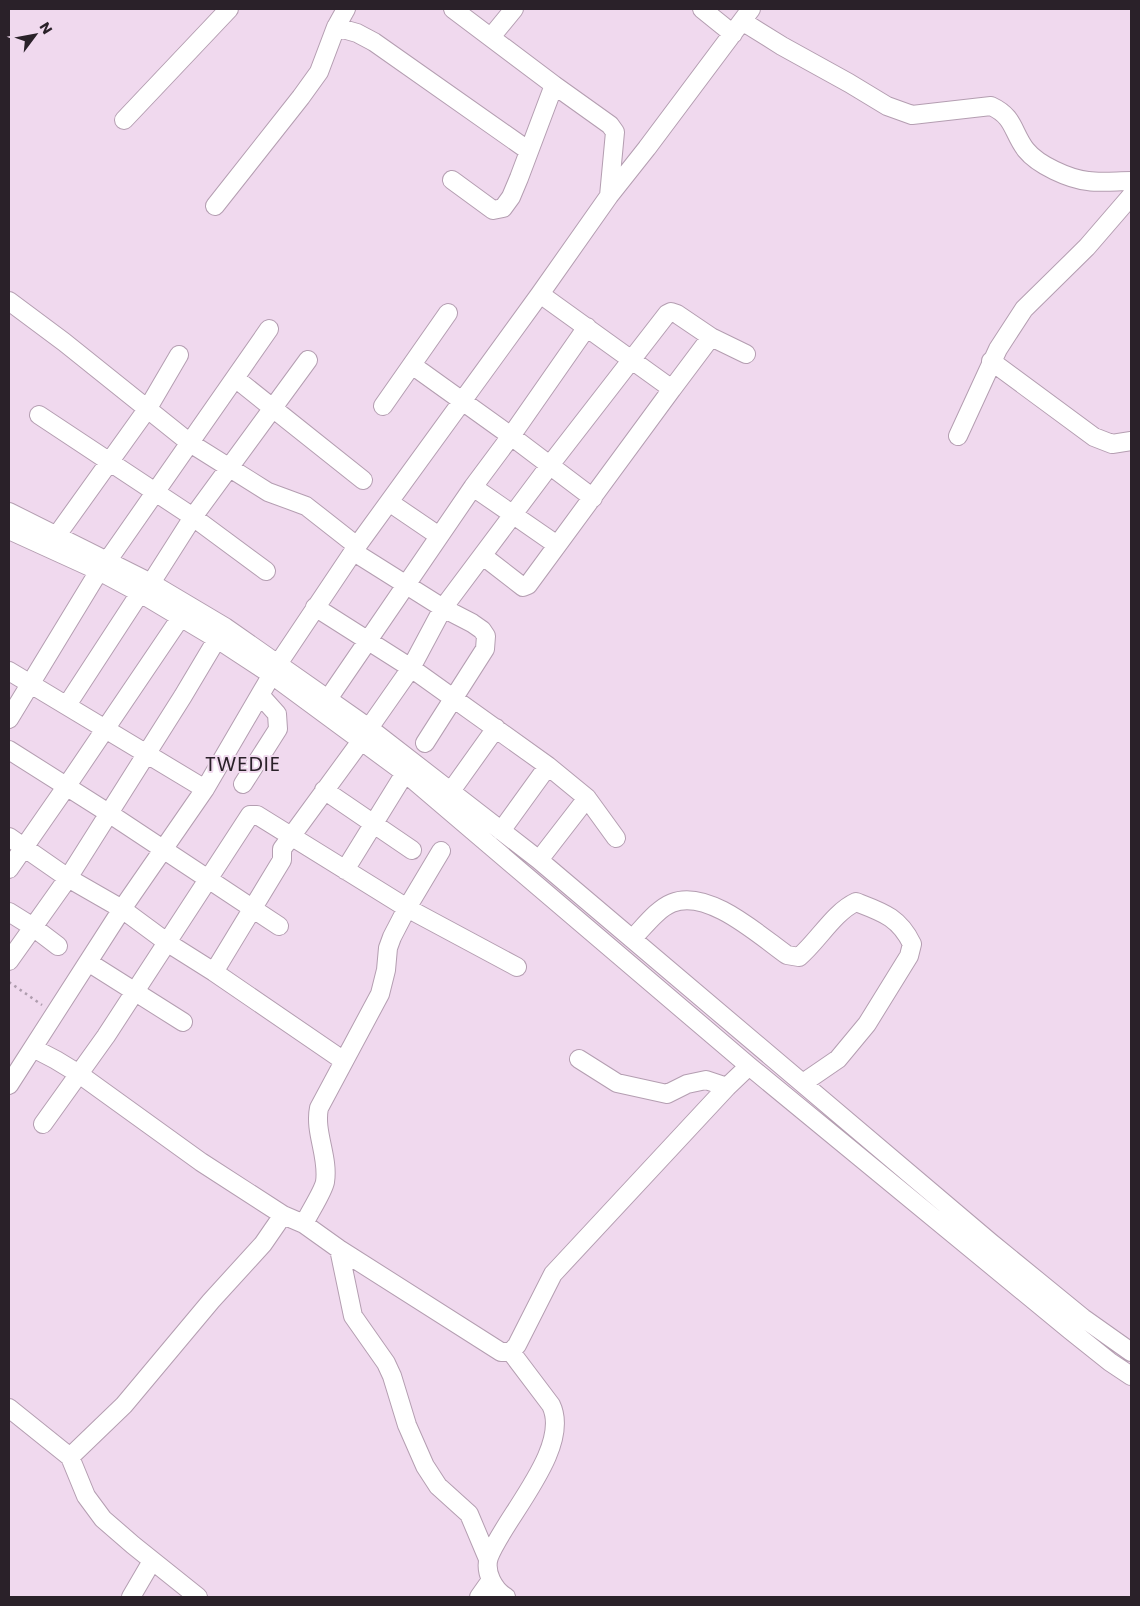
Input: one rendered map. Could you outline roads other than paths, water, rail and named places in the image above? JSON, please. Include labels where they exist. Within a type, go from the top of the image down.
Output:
[{"type":"street","points":[[124,120],[229,9]]},
{"type":"street","points":[[215,206],[319,72],[336,27],[346,9]]},
{"type":"street","points":[[454,9],[610,125],[615,132],[609,196]]},
{"type":"street","points":[[491,37],[514,9]]},
{"type":"street","points":[[702,9],[742,21],[887,106],[912,115],[991,106],[1002,111],[1027,151],[1046,166],[1073,178],[1089,182],[1131,181]]},
{"type":"street","points":[[9,1085],[122,910],[205,789],[275,670],[316,607],[389,502],[609,196],[742,21]]},
{"type":"street","points":[[336,27],[357,33],[374,42],[529,151]]},
{"type":"street","points":[[452,180],[493,210],[503,208],[511,197],[519,178],[554,85]]},
{"type":"street","points":[[958,436],[992,361],[1024,309],[1087,247],[1131,196]]},
{"type":"street","points":[[540,294],[672,389]]},
{"type":"street","points":[[9,301],[64,342],[190,443],[268,492],[306,506],[356,549],[443,608],[482,630],[486,636],[485,649],[425,742]]},
{"type":"street","points":[[214,972],[282,860],[282,849],[290,836],[338,773],[411,668],[443,608],[666,314],[671,312],[677,314],[711,337],[746,354]]},
{"type":"street","points":[[383,406],[448,314]]},
{"type":"street","points":[[328,699],[473,487],[588,328]]},
{"type":"street","points":[[9,719],[103,566],[269,330]]},
{"type":"street","points":[[483,556],[524,587],[528,585],[711,337]]},
{"type":"street","points":[[57,536],[148,408],[179,355]]},
{"type":"street","points":[[67,705],[193,517],[308,360]]},
{"type":"street","points":[[992,361],[1094,437],[1112,444],[1131,441]]},
{"type":"street","points":[[412,365],[511,436],[592,498]]},
{"type":"street","points":[[235,378],[363,480]]},
{"type":"street","points":[[39,416],[193,517],[266,571]]},
{"type":"street","points":[[473,487],[557,545]]},
{"type":"street","points":[[389,502],[439,536]]},
{"type":"street","points":[[9,512],[57,536],[103,566],[224,627],[275,670],[451,792],[539,860],[997,1248],[1083,1318],[1131,1352]]},
{"type":"street","points":[[10,532],[103,566]]},
{"type":"street","points":[[145,588],[181,617],[217,639],[328,699],[405,773],[749,1066],[1070,1330],[1131,1376]]},
{"type":"street","points":[[316,607],[411,668],[548,766],[587,798],[616,838]]},
{"type":"street","points":[[9,869],[181,617]]},
{"type":"street","points":[[9,961],[68,878],[110,814],[184,696],[217,639]]},
{"type":"street","points":[[9,670],[205,789]]},
{"type":"street","points":[[243,784],[278,728],[277,714],[260,695]]},
{"type":"street","points":[[451,792],[496,728]]},
{"type":"street","points":[[9,750],[110,814],[279,926]]},
{"type":"street","points":[[501,831],[548,766]]},
{"type":"street","points":[[346,870],[405,773]]},
{"type":"street","points":[[324,790],[412,850]]},
{"type":"street","points":[[539,860],[587,798]]},
{"type":"street","points":[[43,1124],[136,991],[250,816],[256,815],[407,908],[516,968]]},
{"type":"street","points":[[9,837],[68,878],[122,910],[344,1061]]},
{"type":"street","points":[[304,1224],[325,1183],[325,1158],[317,1119],[319,1108],[380,994],[386,970],[388,948],[392,937],[441,851]]},
{"type":"street","points":[[632,939],[653,917],[671,903],[687,899],[705,903],[726,913],[788,955],[799,957],[811,947],[846,906],[856,902],[886,913],[905,931],[912,944],[908,956],[867,1024],[853,1042],[838,1059],[803,1083]]},
{"type":"street","points":[[9,912],[58,946]]},
{"type":"street","points":[[88,962],[183,1022]]},
{"type":"street","points":[[33,1048],[79,1074],[201,1162],[283,1215],[304,1224],[339,1249],[501,1352],[511,1352],[517,1345],[554,1274],[727,1087],[749,1066]]},
{"type":"street","points":[[579,1059],[617,1083],[667,1094],[687,1084],[706,1080],[727,1087]]},
{"type":"street","points":[[70,1458],[124,1404],[211,1301],[263,1244],[283,1215]]},
{"type":"street","points":[[339,1249],[353,1316],[386,1363],[425,1466],[438,1486],[469,1514],[488,1560],[491,1589]]},
{"type":"street","points":[[488,1560],[500,1536],[527,1494],[548,1452],[555,1426],[555,1413],[551,1405],[511,1352]]},
{"type":"street","points":[[9,1408],[70,1458],[86,1496],[102,1519],[198,1597]]},
{"type":"street","points":[[131,1597],[152,1561]]},
{"type":"street","points":[[479,1597],[491,1589]]},
{"type":"street","points":[[491,1589],[506,1597]]},
{"type":"district","name":"TWEDIE","points":[[243,764]]}]
